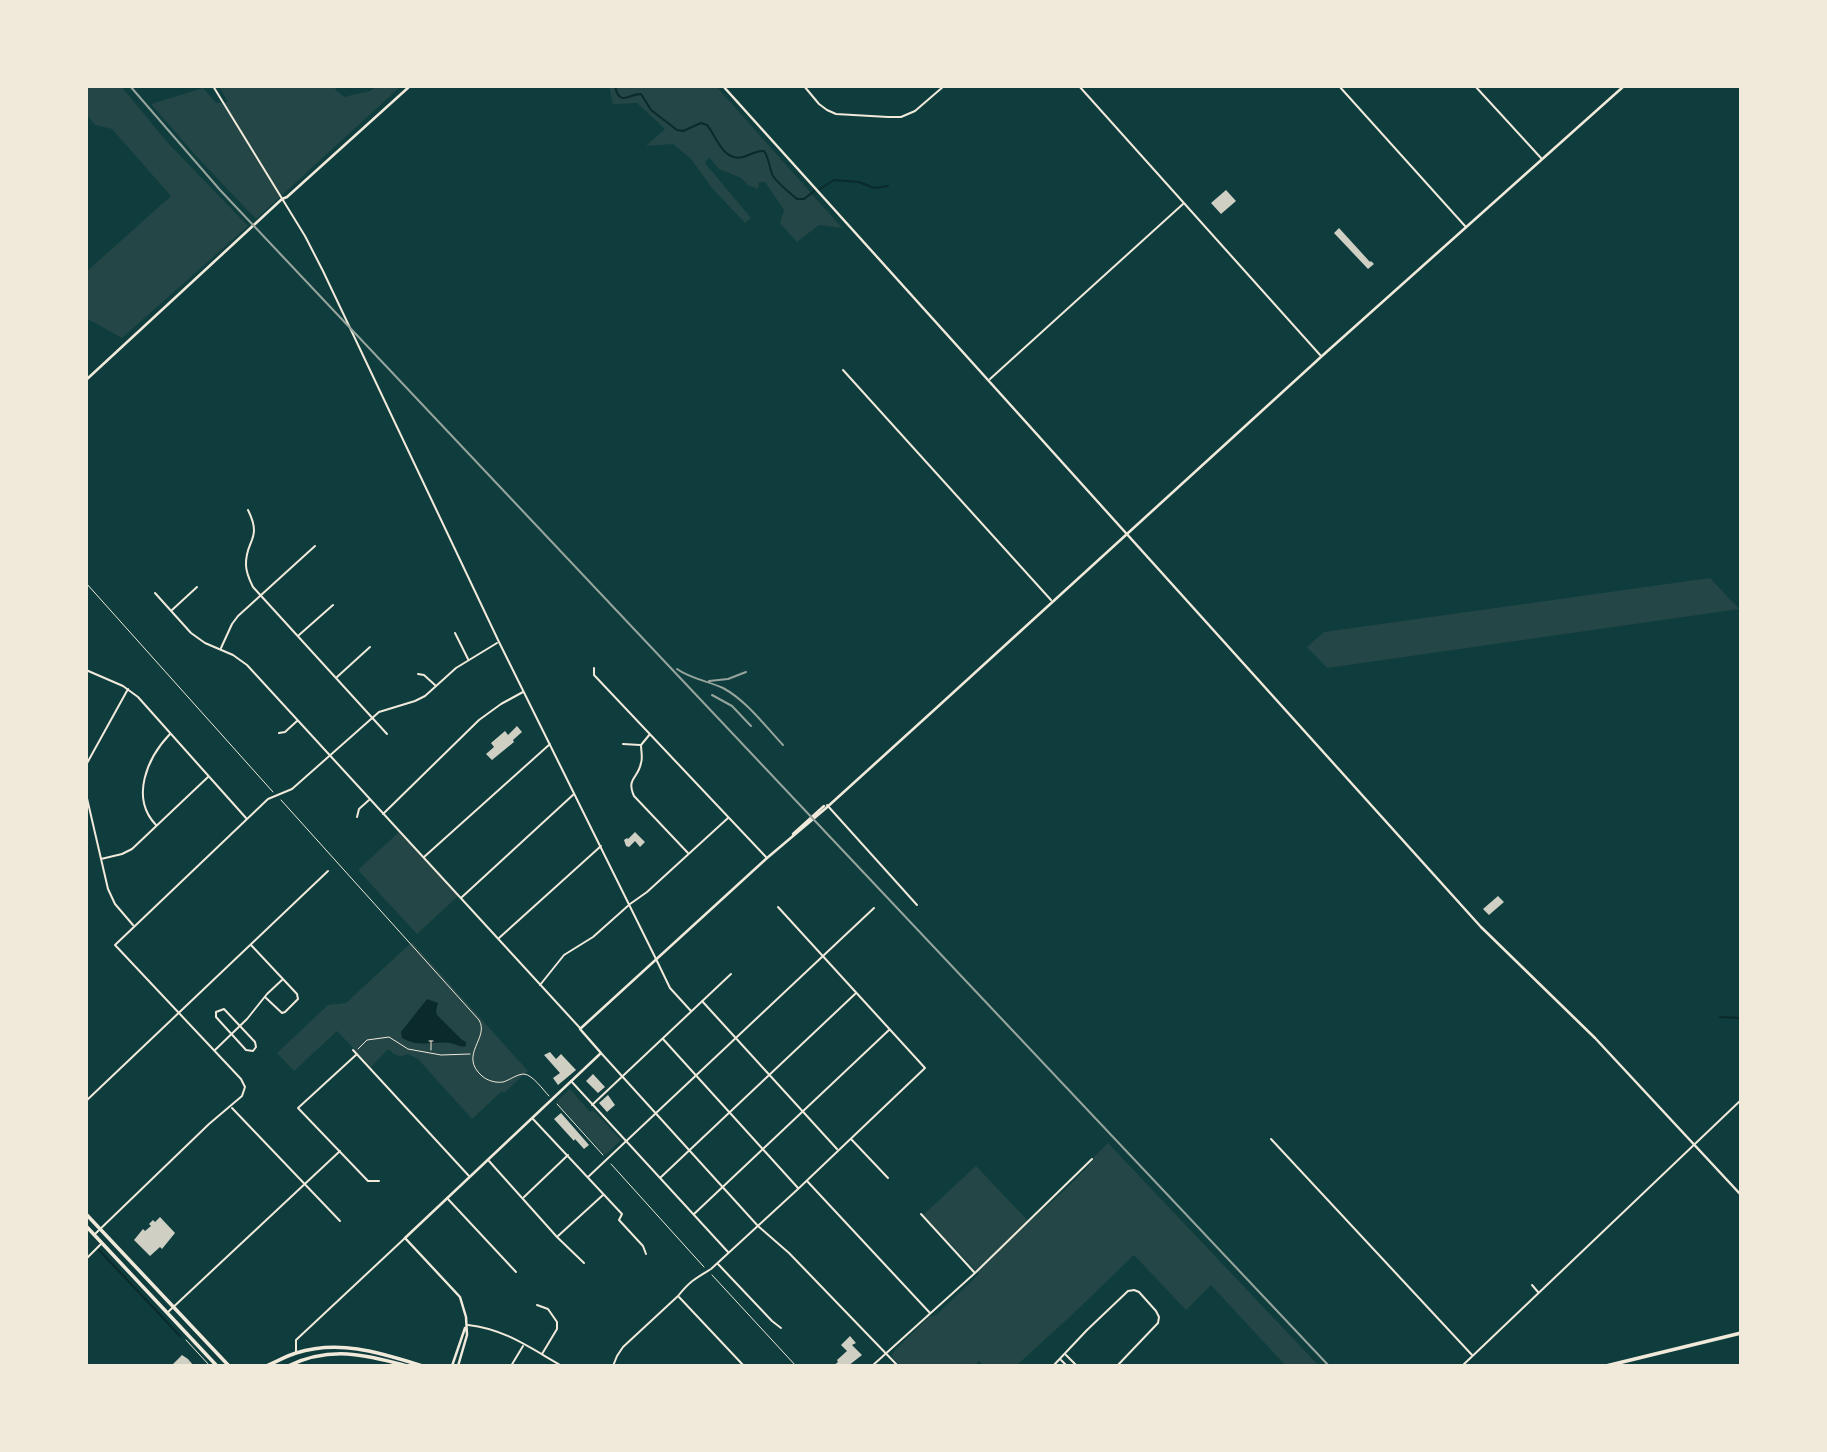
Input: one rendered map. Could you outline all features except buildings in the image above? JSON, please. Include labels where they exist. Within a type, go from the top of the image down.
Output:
[{"type":"main road","points":[[86,1214],[229,1366]]},
{"type":"main road","points":[[86,1226],[217,1366]]},
{"type":"main road","points":[[1606,1366],[1741,1334]]},
{"type":"main road","points":[[266,1366],[296,1353],[323,1347],[355,1347],[423,1366]]},
{"type":"main road","points":[[288,1366],[322,1355],[354,1354],[407,1366]]},
{"type":"street","points":[[213,86],[305,236],[499,642],[670,988],[691,1011]]},
{"type":"street","points":[[86,380],[282,199],[410,86]]},
{"type":"street","points":[[723,86],[1481,927],[1595,1038],[1741,1195]]},
{"type":"street","points":[[804,86],[819,104],[836,114],[888,117],[901,117],[915,111],[944,86]]},
{"type":"street","points":[[933,86],[938,92]]},
{"type":"street","points":[[1079,86],[1322,356]]},
{"type":"street","points":[[1339,86],[1466,226]]},
{"type":"street","points":[[1475,86],[1541,159]]},
{"type":"street","points":[[580,1029],[1624,86]]},
{"type":"street","points":[[989,380],[1184,204]]},
{"type":"street","points":[[843,370],[1052,601]]},
{"type":"street","points":[[247,510],[255,530],[246,567],[253,587],[387,734]]},
{"type":"street","points":[[220,649],[232,624],[315,546]]},
{"type":"street","points":[[171,611],[197,587]]},
{"type":"street","points":[[155,593],[191,633],[247,665],[722,1188],[898,1366]]},
{"type":"street","points":[[298,636],[333,605]]},
{"type":"street","points":[[455,633],[468,660]]},
{"type":"street","points":[[94,1234],[242,1096],[245,1089],[244,1083],[115,945],[268,799],[292,789],[379,712],[425,696],[456,668],[499,642]]},
{"type":"street","points":[[336,678],[370,647]]},
{"type":"street","points":[[594,668],[594,675],[767,858]]},
{"type":"street","points":[[86,670],[128,689],[138,697],[247,819]]},
{"type":"street","points":[[418,674],[424,675],[436,687]]},
{"type":"street","points":[[86,765],[128,689]]},
{"type":"street","points":[[383,814],[479,720],[524,691]]},
{"type":"street","points":[[279,733],[285,732],[298,721]]},
{"type":"street","points":[[157,826],[149,817],[142,789],[144,776],[163,741],[170,734]]},
{"type":"street","points":[[650,734],[641,745],[642,763],[631,782],[631,789],[634,796],[689,853]]},
{"type":"street","points":[[423,857],[550,743]]},
{"type":"street","points":[[623,744],[641,745]]},
{"type":"street","points":[[101,859],[132,849],[209,776]]},
{"type":"street","points":[[460,898],[574,793]]},
{"type":"street","points":[[86,794],[108,889],[115,904],[134,926]]},
{"type":"street","points":[[357,817],[359,810],[370,800]]},
{"type":"street","points":[[827,805],[917,905]]},
{"type":"street","points":[[540,985],[564,954],[593,937],[630,904],[648,892],[728,818]]},
{"type":"street","points":[[498,939],[601,846]]},
{"type":"street","points":[[86,1101],[328,871]]},
{"type":"street","points":[[613,1366],[623,1348],[697,1276],[718,1263],[925,1068],[778,907]]},
{"type":"street","points":[[588,1177],[874,908]]},
{"type":"street","points":[[250,945],[297,994],[298,999],[282,1013],[265,997]]},
{"type":"street","points":[[592,1105],[731,974]]},
{"type":"street","points":[[214,1051],[283,979]]},
{"type":"street","points":[[660,1178],[856,993]]},
{"type":"street","points":[[702,1001],[838,1150]]},
{"type":"street","points":[[221,1009],[226,1010],[240,1025],[255,1042],[256,1047],[251,1051],[247,1050],[231,1034],[216,1017],[216,1012],[221,1009]]},
{"type":"street","points":[[694,1214],[890,1029]]},
{"type":"street","points":[[663,1040],[798,1189]]},
{"type":"street","points":[[379,1181],[368,1181],[298,1108],[355,1052],[470,1176]]},
{"type":"street","points":[[296,1353],[296,1340],[601,1053]]},
{"type":"street","points":[[571,1081],[729,1252]]},
{"type":"street","points":[[1462,1366],[1741,1100]]},
{"type":"street","points":[[230,1107],[340,1221]]},
{"type":"street","points":[[532,1118],[622,1214],[619,1220],[643,1246],[646,1254]]},
{"type":"street","points":[[851,1138],[888,1178]]},
{"type":"street","points":[[1271,1139],[1473,1356]]},
{"type":"street","points":[[168,1312],[340,1151]]},
{"type":"street","points":[[523,1198],[568,1156]]},
{"type":"street","points":[[872,1366],[975,1273],[1092,1159]]},
{"type":"street","points":[[488,1160],[584,1263]]},
{"type":"street","points":[[807,1180],[930,1314]]},
{"type":"street","points":[[557,1237],[603,1194]]},
{"type":"street","points":[[447,1198],[516,1272]]},
{"type":"street","points":[[921,1214],[975,1273]]},
{"type":"street","points":[[405,1238],[460,1297],[464,1307],[467,1335],[458,1366]]},
{"type":"street","points":[[86,1259],[102,1243]]},
{"type":"street","points":[[718,1263],[781,1328]]},
{"type":"street","points":[[1532,1285],[1539,1292]]},
{"type":"street","points":[[1052,1366],[1128,1291],[1134,1290],[1156,1311],[1158,1323],[1117,1366]]},
{"type":"street","points":[[678,1296],[744,1366]]},
{"type":"street","points":[[537,1304],[548,1309],[558,1325],[542,1355]]},
{"type":"street","points":[[467,1325],[487,1327],[507,1334],[562,1366]]},
{"type":"street","points":[[452,1366],[467,1325]]},
{"type":"street","points":[[511,1366],[523,1344]]},
{"type":"street","points":[[1066,1354],[1077,1366]]},
{"type":"street","points":[[1060,1359],[1067,1366]]},
{"type":"path","points":[[86,583],[274,793]]},
{"type":"path","points":[[278,798],[480,1020],[481,1032],[472,1054],[477,1070],[488,1080],[503,1082],[523,1074],[528,1075],[796,1366]]},
{"type":"path","points":[[355,1052],[366,1040],[389,1037],[408,1049],[441,1055],[472,1054]]},
{"type":"path","points":[[431,1041],[431,1052]]},
{"type":"shaded area","points":[[86,86],[121,86],[167,142],[248,226],[122,338],[86,318],[86,272],[171,196],[112,129],[95,125],[86,114]]},
{"type":"shaded area","points":[[219,86],[338,86],[335,89],[344,97],[370,91],[378,86],[401,86],[256,219],[151,104],[203,88],[216,103],[228,102]]},
{"type":"shaded area","points":[[609,86],[716,86],[842,228],[819,225],[797,242],[780,223],[784,210],[765,182],[759,182],[758,189],[748,185],[741,178],[719,169],[709,157],[705,163],[751,218],[745,223],[712,188],[691,159],[673,144],[646,146],[665,129],[637,103],[613,104]]},
{"type":"shaded area","points":[[1710,578],[1739,609],[1327,668],[1307,647],[1324,632]]},
{"type":"shaded area","points":[[399,832],[458,896],[417,934],[358,870]]},
{"type":"shaded area","points":[[412,942],[528,1071],[472,1119],[418,1059],[408,1054],[399,1056],[387,1050],[371,1067],[337,1031],[294,1071],[277,1053],[328,1005],[346,1003]]},
{"type":"shaded area","points":[[427,999],[438,1003],[437,1015],[466,1042],[466,1046],[420,1043],[402,1038],[401,1032]]},
{"type":"shaded area","points":[[570,1089],[590,1112],[593,1110],[621,1140],[605,1155],[556,1102]]},
{"type":"shaded area","points":[[1108,1143],[1319,1366],[1286,1366],[1211,1285],[1186,1310],[1134,1255],[1016,1366],[984,1366],[979,1361],[973,1366],[901,1366],[893,1358],[892,1354],[896,1349],[979,1274],[923,1215],[976,1166],[1029,1222],[1078,1177]]},
{"type":"waterway","points":[[615,86],[622,98],[641,94],[651,110],[677,130],[683,131],[701,123],[707,125],[730,156],[743,157],[764,151],[773,177],[797,199],[804,199],[814,191]]},
{"type":"waterway","points":[[820,189],[834,180],[859,182],[874,188],[888,186]]},
{"type":"waterway","points":[[86,654],[87,663]]},
{"type":"waterway","points":[[1720,1017],[1741,1018]]},
{"type":"waterway","points":[[99,1250],[180,1336]]},
{"type":"railway","points":[[130,86],[220,190],[1329,1366]]},
{"type":"railway","points":[[677,669],[732,693],[783,745]]},
{"type":"railway","points":[[709,681],[728,679],[746,672]]},
{"type":"railway","points":[[712,695],[732,706],[751,726]]}]
